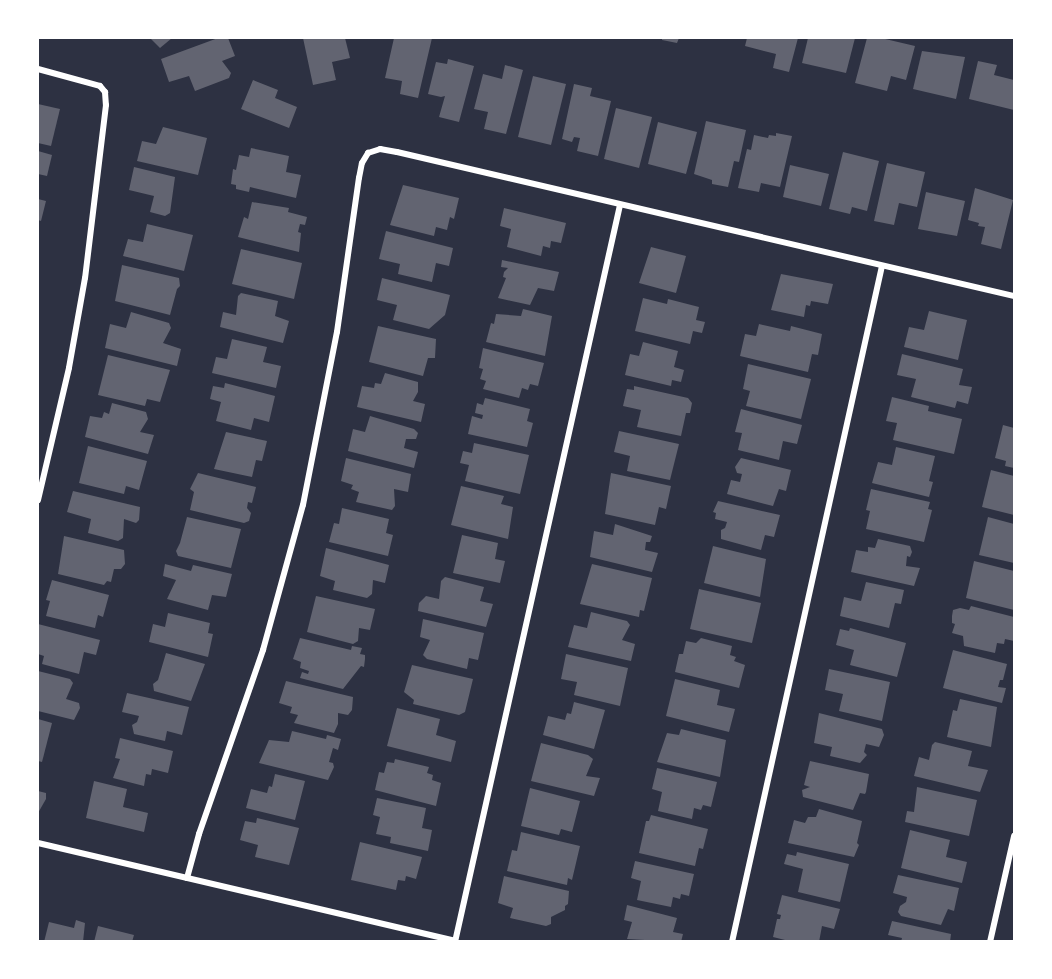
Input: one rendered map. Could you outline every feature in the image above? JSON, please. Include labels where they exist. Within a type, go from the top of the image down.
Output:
[{"type":"street","points":[[38,69],[90,81],[105,92],[105,124],[85,278],[69,368],[38,500]]},
{"type":"street","points":[[187,878],[199,834],[263,650],[303,505],[338,332],[359,178],[362,163],[368,153],[380,149],[397,152],[1014,296]]},
{"type":"street","points":[[38,843],[455,941],[620,205]]},
{"type":"street","points":[[732,942],[882,266]]},
{"type":"street","points":[[990,942],[1014,837]]},
{"type":"building","points":[[150,38],[172,38],[160,48]]},
{"type":"building","points":[[218,38],[228,38],[235,56],[222,61],[231,73],[229,78],[195,91],[189,76],[169,82],[161,59]]},
{"type":"building","points":[[303,38],[345,38],[350,58],[332,62],[336,80],[313,85]]},
{"type":"building","points":[[394,38],[432,38],[418,98],[400,94],[402,81],[385,78]]},
{"type":"building","points":[[662,38],[679,38],[677,43],[662,40]]},
{"type":"building","points":[[747,38],[798,38],[789,72],[773,68],[776,54],[745,46]]},
{"type":"building","points":[[808,38],[855,38],[846,73],[802,63]]},
{"type":"building","points":[[867,38],[881,38],[915,46],[906,80],[891,76],[887,91],[855,83]]},
{"type":"building","points":[[922,51],[965,57],[956,99],[913,89]]},
{"type":"building","points":[[448,59],[474,66],[459,122],[439,117],[445,96],[428,94],[436,62],[447,64]]},
{"type":"building","points":[[978,61],[997,65],[994,75],[1014,80],[1014,110],[969,99]]},
{"type":"building","points":[[505,65],[523,70],[506,134],[484,129],[488,112],[474,109],[483,74],[502,79]]},
{"type":"building","points":[[533,76],[566,84],[551,145],[518,137]]},
{"type":"building","points":[[253,80],[278,90],[275,98],[297,107],[289,128],[241,109]]},
{"type":"building","points":[[574,84],[592,88],[590,96],[611,101],[598,156],[577,151],[580,138],[574,137],[572,142],[562,139]]},
{"type":"building","points":[[38,104],[60,109],[51,146],[38,143]]},
{"type":"building","points":[[616,108],[652,117],[639,168],[604,159]]},
{"type":"building","points":[[706,121],[746,130],[739,162],[734,161],[728,187],[712,184],[712,180],[694,174]]},
{"type":"building","points":[[658,122],[697,132],[686,174],[648,164]]},
{"type":"building","points":[[163,127],[207,138],[198,175],[137,161],[142,141],[156,144]]},
{"type":"building","points":[[776,133],[792,136],[780,187],[761,183],[759,192],[738,188],[747,149],[751,150],[754,135],[768,138],[769,135],[776,136]]},
{"type":"building","points":[[251,148],[289,156],[286,172],[301,175],[296,198],[250,187],[249,192],[236,189],[236,185],[231,184],[233,169],[236,170],[239,155],[249,157]]},
{"type":"building","points":[[38,151],[52,155],[47,176],[38,174]]},
{"type":"building","points":[[843,152],[879,161],[867,211],[852,207],[850,214],[829,209]]},
{"type":"building","points":[[887,163],[925,172],[917,207],[899,203],[894,225],[874,221]]},
{"type":"building","points":[[790,165],[829,174],[821,206],[783,197]]},
{"type":"building","points":[[134,167],[175,177],[170,213],[165,216],[150,212],[154,196],[129,190]]},
{"type":"building","points":[[403,185],[459,198],[454,219],[450,217],[447,230],[436,227],[434,236],[390,225]]},
{"type":"building","points":[[975,188],[1013,200],[1001,249],[981,244],[985,227],[968,220]]},
{"type":"building","points":[[926,192],[965,201],[957,236],[918,229]]},
{"type":"building","points":[[38,199],[46,201],[41,221],[38,220]]},
{"type":"building","points":[[252,202],[289,208],[288,212],[307,217],[305,225],[300,224],[298,232],[301,233],[299,252],[238,237],[244,217],[248,219]]},
{"type":"building","points":[[504,208],[566,223],[561,243],[551,241],[550,248],[543,246],[541,256],[507,247],[511,229],[500,226]]},
{"type":"building","points":[[147,224],[193,235],[184,271],[123,256],[128,239],[143,242]]},
{"type":"building","points":[[386,231],[453,248],[449,266],[436,263],[432,282],[398,274],[400,264],[379,259]]},
{"type":"building","points":[[651,247],[686,256],[676,293],[639,283]]},
{"type":"building","points":[[241,249],[302,263],[294,299],[232,284]]},
{"type":"building","points":[[502,260],[559,272],[554,291],[538,288],[530,305],[498,298],[506,278],[503,277],[504,272],[508,268],[501,267]]},
{"type":"building","points":[[122,265],[179,278],[180,286],[177,289],[170,315],[115,301]]},
{"type":"building","points":[[781,274],[833,284],[828,304],[811,301],[810,306],[806,305],[804,317],[771,310]]},
{"type":"building","points":[[382,278],[450,295],[445,315],[429,329],[393,320],[397,305],[377,300]]},
{"type":"building","points":[[241,293],[278,301],[275,316],[289,321],[283,343],[220,327],[223,312],[236,315],[238,296]]},
{"type":"building","points":[[643,298],[667,304],[668,299],[699,307],[696,320],[705,322],[702,333],[693,331],[690,344],[635,331]]},
{"type":"building","points":[[523,309],[552,316],[545,356],[486,342],[496,314],[521,316]]},
{"type":"building","points":[[929,311],[967,320],[958,360],[904,347],[909,327],[924,330]]},
{"type":"building","points":[[131,312],[169,323],[171,328],[163,343],[181,349],[177,366],[105,348],[110,324],[126,328]]},
{"type":"building","points":[[759,324],[790,331],[791,326],[822,334],[818,355],[812,354],[808,372],[740,356],[745,334],[756,336]]},
{"type":"building","points":[[378,326],[436,339],[435,358],[428,358],[423,376],[369,362]]},
{"type":"building","points":[[232,339],[267,347],[263,362],[281,366],[276,388],[212,373],[216,357],[227,359]]},
{"type":"building","points":[[643,342],[678,351],[674,367],[684,370],[681,382],[672,380],[671,386],[625,375],[630,354],[639,356]]},
{"type":"building","points":[[483,348],[544,363],[538,386],[530,384],[528,390],[522,388],[519,398],[483,389],[486,381],[480,379],[483,369],[479,368]]},
{"type":"building","points":[[902,354],[963,369],[959,385],[972,387],[968,404],[957,401],[955,408],[911,397],[916,379],[897,375]]},
{"type":"building","points":[[108,355],[170,370],[160,402],[147,399],[145,406],[98,395]]},
{"type":"building","points":[[748,364],[811,379],[801,419],[746,406],[750,391],[743,389]]},
{"type":"building","points":[[385,373],[418,382],[418,392],[413,401],[425,404],[421,422],[357,407],[362,386],[374,388],[375,383],[381,384]]},
{"type":"building","points":[[225,383],[275,396],[269,422],[254,418],[251,430],[216,421],[221,402],[210,399],[213,386],[224,388]]},
{"type":"building","points":[[634,386],[688,398],[692,403],[690,413],[686,413],[681,436],[637,427],[641,410],[623,406],[627,389],[634,390]]},
{"type":"building","points":[[892,397],[929,406],[928,411],[962,419],[954,454],[893,440],[897,423],[886,421]]},
{"type":"building","points":[[485,398],[530,409],[527,421],[533,423],[527,447],[468,434],[472,416],[482,419],[483,415],[475,413],[477,403],[483,405]]},
{"type":"building","points":[[112,403],[146,412],[148,419],[140,432],[154,435],[148,454],[85,437],[90,416],[102,418],[104,412],[109,414]]},
{"type":"building","points":[[741,409],[802,425],[797,444],[783,441],[779,460],[738,450],[742,433],[735,432]]},
{"type":"building","points":[[370,416],[414,429],[418,433],[416,439],[406,439],[404,448],[418,452],[414,468],[348,451],[353,429],[365,432]]},
{"type":"building","points":[[1003,425],[1014,428],[1014,468],[1005,466],[1006,461],[995,458]]},
{"type":"building","points":[[619,431],[679,444],[670,480],[627,471],[630,456],[614,452]]},
{"type":"building","points":[[226,432],[267,441],[262,461],[256,460],[252,477],[214,469]]},
{"type":"building","points":[[474,443],[529,455],[520,494],[465,481],[469,465],[460,463],[463,451],[472,453]]},
{"type":"building","points":[[88,446],[147,461],[139,490],[126,486],[124,494],[79,483]]},
{"type":"building","points":[[896,447],[935,456],[929,481],[933,482],[929,497],[872,483],[878,462],[892,465]]},
{"type":"building","points":[[346,458],[411,474],[408,492],[394,489],[395,506],[392,510],[356,502],[359,492],[351,489],[353,485],[341,481]]},
{"type":"building","points":[[741,458],[791,470],[786,491],[779,489],[773,506],[727,494],[731,480],[740,482],[742,474],[737,473],[735,467]]},
{"type":"building","points":[[991,470],[1014,476],[1014,515],[982,507]]},
{"type":"building","points":[[198,473],[256,487],[252,503],[248,502],[247,508],[251,513],[249,521],[244,523],[190,510],[194,492],[190,489]]},
{"type":"building","points":[[611,473],[671,486],[666,509],[659,507],[655,525],[605,514]]},
{"type":"building","points":[[461,486],[504,496],[501,504],[513,507],[508,539],[451,525]]},
{"type":"building","points":[[871,489],[930,502],[928,509],[932,510],[924,542],[866,529],[870,511],[866,510]]},
{"type":"building","points":[[73,491],[140,507],[139,520],[136,523],[124,519],[123,538],[118,541],[88,533],[91,519],[67,512]]},
{"type":"building","points":[[718,501],[780,515],[774,537],[765,535],[761,550],[721,539],[721,530],[725,528],[727,522],[715,519],[716,513],[713,512]]},
{"type":"building","points":[[342,508],[389,519],[386,533],[393,535],[388,556],[329,542],[334,523],[339,524]]},
{"type":"building","points":[[187,517],[241,529],[231,568],[178,556],[176,551]]},
{"type":"building","points":[[988,517],[1014,524],[1014,563],[979,555]]},
{"type":"building","points":[[615,524],[652,536],[650,542],[646,542],[645,550],[658,553],[652,572],[590,557],[594,531],[613,535]]},
{"type":"building","points":[[462,535],[498,543],[495,559],[505,561],[500,583],[453,573]]},
{"type":"building","points":[[64,536],[124,550],[125,564],[121,569],[114,569],[111,582],[107,581],[104,585],[58,574]]},
{"type":"building","points":[[878,539],[910,546],[912,552],[910,557],[907,556],[906,566],[920,568],[914,586],[851,572],[856,550],[868,552],[868,547],[875,548]]},
{"type":"building","points":[[713,546],[766,559],[760,597],[704,583]]},
{"type":"building","points":[[326,548],[389,565],[385,583],[373,580],[372,594],[367,598],[333,590],[335,581],[320,576]]},
{"type":"building","points":[[974,561],[1014,571],[1014,610],[966,598]]},
{"type":"building","points":[[165,564],[191,571],[193,565],[232,574],[226,597],[212,595],[208,610],[167,599],[176,580],[163,576]]},
{"type":"building","points":[[592,564],[652,578],[644,611],[640,610],[639,617],[580,604]]},
{"type":"building","points":[[445,577],[484,587],[480,601],[493,604],[486,627],[418,611],[419,603],[426,596],[439,599],[441,581]]},
{"type":"building","points":[[52,580],[109,595],[103,617],[98,615],[95,628],[46,616],[50,601],[46,600]]},
{"type":"building","points":[[866,582],[904,590],[901,604],[895,603],[889,628],[840,616],[844,597],[861,601]]},
{"type":"building","points":[[699,589],[761,603],[752,643],[690,629]]},
{"type":"building","points":[[316,596],[375,609],[370,630],[359,628],[358,641],[353,644],[307,632]]},
{"type":"building","points":[[971,606],[1014,617],[1014,641],[1005,639],[1004,644],[997,643],[995,653],[964,646],[963,636],[952,633],[955,624],[952,623],[953,610],[960,608],[969,610]]},
{"type":"building","points":[[591,612],[627,621],[630,625],[622,640],[635,644],[631,661],[568,647],[574,625],[587,628]]},
{"type":"building","points":[[168,613],[210,623],[208,633],[213,634],[208,657],[149,642],[153,624],[165,627]]},
{"type":"building","points":[[423,619],[484,633],[478,660],[469,658],[467,669],[427,659],[423,655],[430,640],[420,637]]},
{"type":"building","points":[[38,624],[100,640],[96,655],[84,652],[79,674],[42,664],[44,656],[38,654]]},
{"type":"building","points":[[850,628],[906,643],[897,677],[850,665],[854,650],[836,645],[840,629],[849,631]]},
{"type":"building","points":[[300,638],[351,650],[352,646],[362,648],[360,654],[365,655],[364,667],[361,666],[343,689],[300,678],[302,672],[308,674],[309,671],[300,668],[301,662],[293,659]]},
{"type":"building","points":[[701,638],[732,646],[730,655],[736,657],[734,661],[745,665],[739,688],[675,672],[679,654],[683,654],[686,641],[696,643]]},
{"type":"building","points":[[953,650],[1007,664],[1003,680],[1000,680],[998,687],[1006,688],[1002,703],[943,688]]},
{"type":"building","points":[[166,653],[205,664],[191,701],[154,691],[153,684],[158,680]]},
{"type":"building","points":[[566,654],[628,668],[620,706],[574,695],[577,682],[561,679]]},
{"type":"building","points":[[412,665],[473,679],[465,712],[459,715],[413,704],[414,700],[404,692]]},
{"type":"building","points":[[829,669],[890,682],[882,721],[839,711],[843,694],[825,690]]},
{"type":"building","points":[[38,671],[70,679],[73,683],[66,699],[79,703],[80,708],[74,720],[38,711]]},
{"type":"building","points":[[675,679],[720,690],[717,705],[735,709],[729,732],[666,716]]},
{"type":"building","points":[[286,681],[353,697],[352,710],[348,715],[338,713],[338,724],[334,733],[294,723],[298,715],[290,713],[292,707],[279,703]]},
{"type":"building","points":[[127,693],[189,707],[182,735],[167,731],[165,741],[134,734],[132,725],[137,722],[139,716],[122,712]]},
{"type":"building","points":[[960,699],[997,707],[991,747],[947,737],[953,710],[957,711]]},
{"type":"building","points":[[574,702],[605,710],[594,749],[543,735],[548,716],[565,720],[567,713],[571,714]]},
{"type":"building","points":[[397,708],[440,719],[436,735],[456,741],[451,762],[387,746]]},
{"type":"building","points":[[819,713],[882,729],[884,735],[879,747],[866,744],[864,752],[867,755],[860,763],[830,756],[832,747],[814,743]]},
{"type":"building","points":[[38,719],[52,723],[42,762],[38,761]]},
{"type":"building","points":[[681,729],[726,740],[720,777],[657,762],[667,733],[679,735]]},
{"type":"building","points":[[292,731],[326,739],[327,735],[341,739],[338,750],[333,748],[329,762],[333,763],[334,767],[328,780],[259,763],[269,740],[289,742]]},
{"type":"building","points":[[120,738],[173,751],[168,773],[152,769],[151,775],[146,774],[144,786],[113,778],[120,759],[115,758]]},
{"type":"building","points":[[935,742],[972,751],[968,766],[988,770],[980,792],[914,776],[919,757],[929,760],[932,745]]},
{"type":"building","points":[[541,743],[588,755],[593,759],[586,776],[600,778],[594,796],[531,781]]},
{"type":"building","points":[[395,759],[429,767],[427,773],[433,775],[432,780],[441,783],[436,806],[375,790],[379,772],[384,773],[387,762],[394,763]]},
{"type":"building","points":[[810,761],[869,774],[866,792],[865,794],[860,793],[853,810],[803,797],[802,790],[810,787],[804,785]]},
{"type":"building","points":[[657,768],[717,782],[711,807],[703,805],[701,810],[694,808],[692,819],[658,811],[662,792],[652,789]]},
{"type":"building","points":[[275,774],[305,781],[295,820],[246,808],[251,789],[267,793],[269,786],[272,787]]},
{"type":"building","points":[[94,781],[127,789],[123,807],[148,813],[144,832],[86,818]]},
{"type":"building","points":[[917,787],[977,800],[969,836],[905,822],[907,811],[914,812]]},
{"type":"building","points":[[530,788],[580,801],[572,832],[561,829],[559,835],[521,826]]},
{"type":"building","points":[[38,791],[46,793],[46,799],[38,813]]},
{"type":"building","points":[[377,798],[426,808],[422,828],[432,830],[428,851],[390,843],[391,837],[376,834],[380,817],[373,815]]},
{"type":"building","points":[[819,809],[862,821],[857,843],[859,845],[854,857],[788,843],[794,820],[805,823],[808,817],[816,817]]},
{"type":"building","points":[[651,815],[708,829],[703,849],[699,848],[695,866],[639,853],[646,821],[649,821]]},
{"type":"building","points":[[257,818],[299,828],[289,865],[255,857],[258,845],[240,840],[245,821],[256,823]]},
{"type":"building","points":[[910,830],[950,840],[946,857],[967,862],[962,883],[901,868]]},
{"type":"building","points":[[521,832],[580,846],[572,880],[568,878],[567,885],[507,871],[512,850],[517,851]]},
{"type":"building","points":[[360,842],[422,857],[416,879],[406,876],[405,881],[398,880],[396,890],[351,880]]},
{"type":"building","points":[[797,852],[849,864],[840,902],[798,892],[803,869],[784,864],[787,854],[796,856]]},
{"type":"building","points":[[635,861],[694,874],[689,896],[681,894],[680,899],[673,897],[671,907],[637,900],[641,881],[631,878]]},
{"type":"building","points":[[898,875],[959,888],[954,911],[948,909],[941,925],[901,916],[898,912],[907,897],[893,893]]},
{"type":"building","points":[[504,876],[569,891],[568,904],[565,910],[551,917],[551,924],[546,926],[510,918],[513,908],[498,903]]},
{"type":"building","points":[[782,895],[840,909],[834,929],[822,926],[819,942],[793,942],[773,937],[777,919],[780,919],[781,915],[777,914]]},
{"type":"building","points":[[627,905],[677,918],[673,932],[683,934],[681,942],[627,939],[632,922],[624,920]]},
{"type":"building","points":[[76,920],[85,923],[83,942],[44,942],[49,922],[74,928]]},
{"type":"building","points":[[892,921],[951,934],[950,942],[901,942],[902,938],[888,935]]},
{"type":"building","points":[[98,926],[134,935],[132,942],[94,942]]}]
